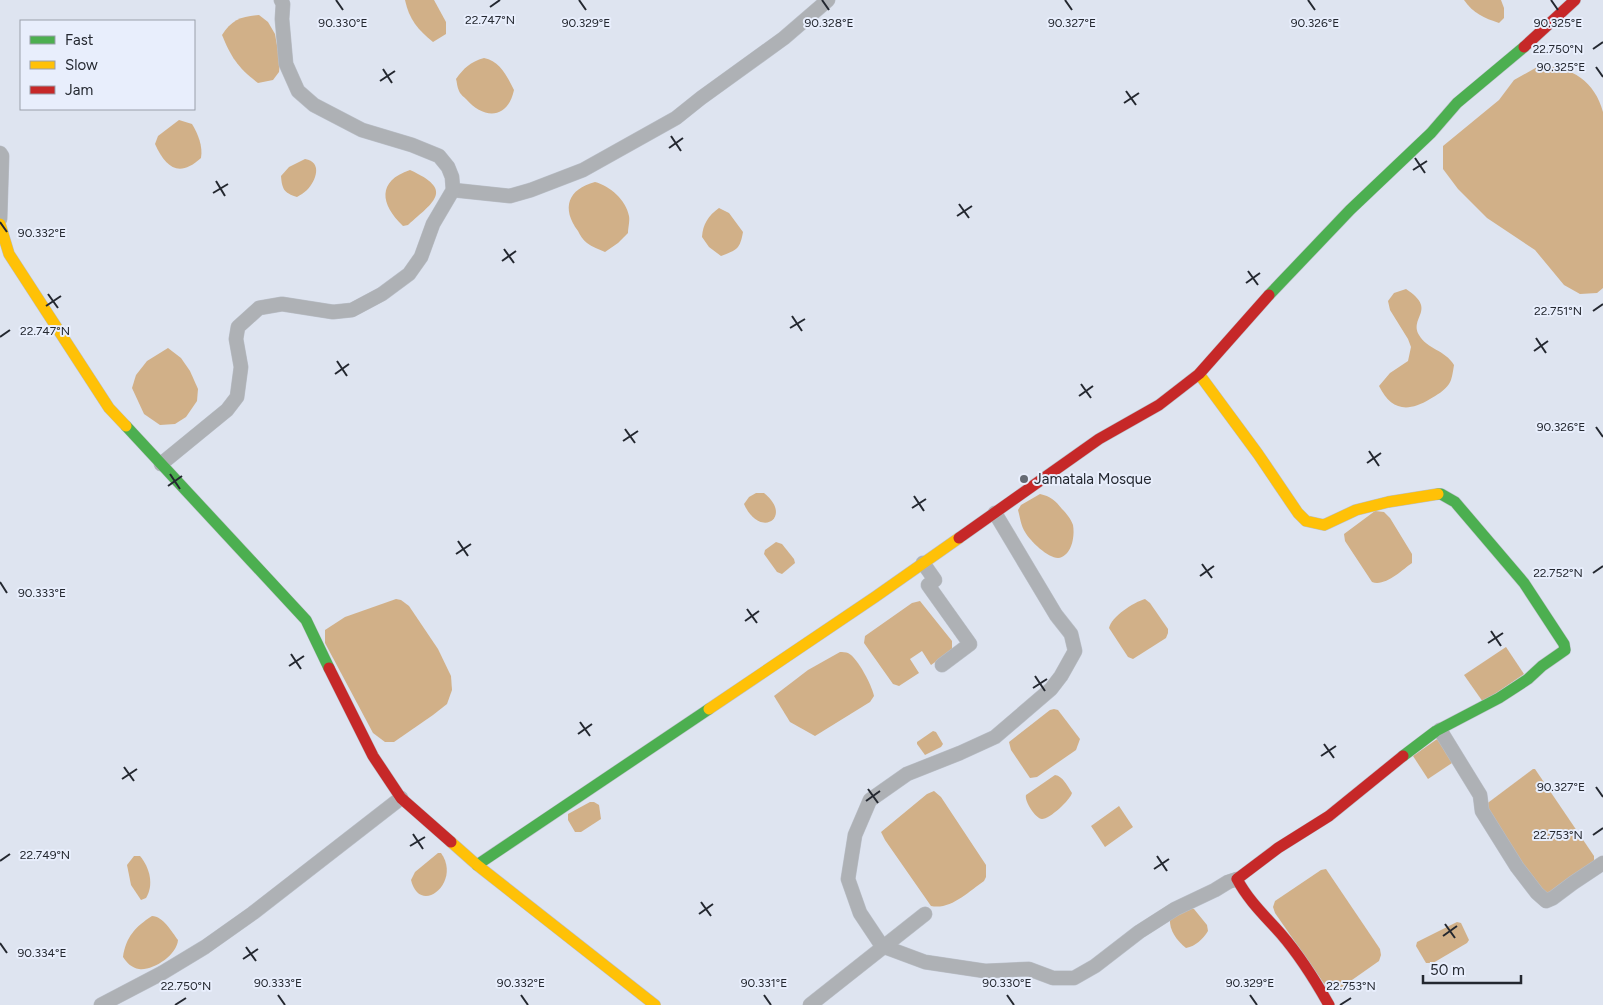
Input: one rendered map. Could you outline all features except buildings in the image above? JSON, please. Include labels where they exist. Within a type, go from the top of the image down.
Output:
[{"type":"street","points":[[161,464],[227,410],[237,398],[241,367],[236,339],[238,327],[259,308],[282,304],[333,312],[352,310],[382,294],[409,274],[421,257],[433,224],[453,190],[452,177],[448,167],[439,156],[412,145],[362,130],[314,105],[298,91],[286,64],[282,19],[283,4],[281,0]]},
{"type":"street","points":[[453,190],[510,196],[583,170],[676,118],[784,38],[828,0]]},
{"type":"street","points":[[477,865],[923,563],[1099,438],[1159,404],[1199,374],[1297,265],[1350,210],[1431,132],[1457,103],[1539,34],[1575,0]]},
{"type":"street","points":[[0,153],[2,156],[0,219]]},
{"type":"street","points":[[0,224],[9,254],[109,408],[306,620],[373,756],[401,798],[477,865],[655,1005]]},
{"type":"street","points":[[995,513],[1056,615],[1071,634],[1075,651],[1061,676],[1051,689],[995,737],[906,774],[870,800],[855,835],[848,879],[860,913],[882,946],[925,962],[985,970],[1029,969],[1053,978],[1074,978],[1095,966],[1139,932],[1175,909],[1228,882],[1237,880],[1278,848],[1330,816],[1397,761],[1440,730],[1500,698],[1565,650],[1560,637],[1530,591],[1456,502],[1441,494],[1372,506],[1336,518],[1324,525],[1306,521],[1286,497],[1258,454],[1199,374]]},
{"type":"street","points":[[923,563],[935,580],[928,585],[970,644],[942,665]]},
{"type":"street","points":[[1440,730],[1480,796],[1482,811],[1517,867],[1537,893],[1546,901],[1603,863]]},
{"type":"street","points":[[101,1005],[162,974],[253,913],[401,798]]},
{"type":"street","points":[[1237,880],[1242,891],[1283,936],[1314,977],[1329,1005]]},
{"type":"street","points":[[810,1005],[882,946],[925,914]]},
{"type":"shaded area","points":[[405,0],[434,0],[446,22],[446,34],[433,42],[415,24]]},
{"type":"shaded area","points":[[1464,0],[1501,0],[1504,8],[1504,18],[1499,23],[1479,15]]},
{"type":"shaded area","points":[[259,15],[268,22],[275,34],[280,62],[279,72],[273,80],[258,83],[236,62],[222,35],[233,22],[247,16]]},
{"type":"shaded area","points":[[484,58],[499,66],[514,90],[511,100],[506,107],[494,113],[480,111],[473,106],[460,92],[456,79],[468,66]]},
{"type":"shaded area","points":[[1539,66],[1561,68],[1580,77],[1594,92],[1603,112],[1603,288],[1597,293],[1580,294],[1564,285],[1535,250],[1487,218],[1458,189],[1443,169],[1443,146],[1499,100],[1514,80]]},
{"type":"shaded area","points":[[179,120],[192,124],[200,140],[201,149],[201,158],[186,168],[180,169],[174,168],[164,159],[155,144],[158,136]]},
{"type":"shaded area","points":[[305,159],[314,164],[316,168],[315,177],[306,191],[297,197],[284,190],[281,176],[289,167]]},
{"type":"shaded area","points":[[410,170],[424,177],[432,184],[436,190],[436,196],[426,209],[408,225],[403,226],[390,210],[386,202],[386,194],[387,187],[392,180]]},
{"type":"shaded area","points":[[595,182],[612,190],[621,199],[629,216],[628,233],[605,252],[591,246],[584,240],[570,215],[570,200],[573,195],[579,189]]},
{"type":"shaded area","points":[[719,208],[729,213],[743,232],[741,242],[737,248],[721,256],[709,247],[702,237],[707,221]]},
{"type":"shaded area","points":[[1406,289],[1415,296],[1422,308],[1417,329],[1422,340],[1446,356],[1454,365],[1451,380],[1445,389],[1422,403],[1414,406],[1400,407],[1389,400],[1379,386],[1390,373],[1408,361],[1411,347],[1390,310],[1388,301],[1394,293]]},
{"type":"shaded area","points":[[168,348],[181,358],[190,371],[198,389],[197,401],[186,417],[175,424],[160,425],[144,414],[132,388],[136,375],[147,361]]},
{"type":"shaded area","points":[[756,493],[764,493],[772,502],[776,510],[775,517],[771,521],[765,523],[758,521],[751,515],[744,504],[749,497]]},
{"type":"shaded area","points":[[1040,494],[1055,501],[1073,525],[1072,545],[1067,554],[1058,558],[1044,552],[1027,536],[1018,510],[1021,505]]},
{"type":"shaded area","points":[[1375,511],[1384,512],[1390,518],[1412,554],[1412,563],[1388,580],[1377,583],[1372,582],[1345,541],[1344,534]]},
{"type":"shaded area","points":[[776,542],[782,544],[795,563],[782,574],[777,572],[764,554],[765,550]]},
{"type":"shaded area","points":[[396,599],[409,606],[438,649],[451,676],[452,690],[447,704],[433,715],[394,742],[385,742],[373,733],[325,643],[325,630],[345,617]]},
{"type":"shaded area","points":[[1145,599],[1150,603],[1168,629],[1168,633],[1166,638],[1133,659],[1128,657],[1109,628],[1114,619],[1124,610]]},
{"type":"shaded area","points":[[920,601],[952,641],[952,650],[931,665],[922,651],[910,659],[919,673],[899,686],[893,684],[864,643],[865,636],[912,603]]},
{"type":"shaded area","points":[[1506,647],[1524,674],[1483,702],[1464,675]]},
{"type":"shaded area","points":[[840,652],[848,653],[856,660],[868,679],[874,696],[870,702],[815,736],[790,722],[774,696],[808,670]]},
{"type":"shaded area","points":[[1050,710],[1058,710],[1080,739],[1076,750],[1037,777],[1030,778],[1011,750],[1009,742]]},
{"type":"shaded area","points":[[933,731],[936,732],[943,744],[941,747],[925,755],[917,742]]},
{"type":"shaded area","points":[[1440,737],[1455,761],[1428,779],[1413,756]]},
{"type":"shaded area","points":[[1535,769],[1594,856],[1594,862],[1553,895],[1544,895],[1487,812],[1485,805]]},
{"type":"shaded area","points":[[1055,775],[1063,780],[1072,793],[1059,809],[1042,819],[1034,813],[1026,795]]},
{"type":"shaded area","points":[[934,791],[941,797],[986,865],[984,881],[952,903],[938,907],[931,906],[881,832],[927,794]]},
{"type":"shaded area","points":[[590,802],[599,805],[601,819],[581,832],[575,832],[568,820],[568,814]]},
{"type":"shaded area","points":[[1119,806],[1133,827],[1105,847],[1091,826]]},
{"type":"shaded area","points":[[438,853],[441,853],[446,864],[446,875],[443,884],[430,895],[422,895],[416,891],[411,880],[415,872]]},
{"type":"shaded area","points":[[134,856],[140,856],[150,877],[150,888],[146,898],[141,900],[131,885],[127,865]]},
{"type":"shaded area","points":[[1326,869],[1380,949],[1381,955],[1379,961],[1342,987],[1332,989],[1325,985],[1275,913],[1273,907],[1275,901],[1321,870]]},
{"type":"shaded area","points":[[1188,908],[1194,909],[1207,925],[1208,931],[1199,942],[1186,948],[1174,935],[1170,919]]},
{"type":"shaded area","points":[[152,916],[160,919],[167,925],[178,940],[177,946],[169,956],[157,965],[139,969],[126,961],[123,957],[124,950],[132,933]]},
{"type":"shaded area","points":[[1457,922],[1461,923],[1469,940],[1467,943],[1433,963],[1426,963],[1416,946],[1417,942]]},
{"type":"traffic: fast","points":[[1269,295],[1350,210],[1431,133],[1457,103],[1524,47]]},
{"type":"traffic: fast","points":[[126,426],[306,620],[329,668]]},
{"type":"traffic: fast","points":[[1403,756],[1436,731],[1499,698],[1528,679],[1542,666],[1565,650],[1564,644],[1524,583],[1455,502],[1438,494]]},
{"type":"traffic: fast","points":[[477,865],[709,709]]},
{"type":"traffic: slow","points":[[0,224],[9,254],[109,408],[126,426]]},
{"type":"traffic: slow","points":[[1199,374],[1258,454],[1298,513],[1306,521],[1324,525],[1356,510],[1388,502],[1438,494]]},
{"type":"traffic: slow","points":[[709,709],[959,538]]},
{"type":"traffic: slow","points":[[451,842],[477,865],[655,1005]]},
{"type":"traffic: jam","points":[[1524,47],[1575,0]]},
{"type":"traffic: jam","points":[[959,538],[1099,439],[1159,405],[1199,374],[1269,295]]},
{"type":"traffic: jam","points":[[329,668],[373,756],[401,798],[451,842]]},
{"type":"traffic: jam","points":[[1329,1005],[1295,951],[1252,901],[1237,879],[1278,848],[1329,816],[1403,756]]},
{"type":"place","name":"Jamatala Mosque","points":[[1024,479]]}]
